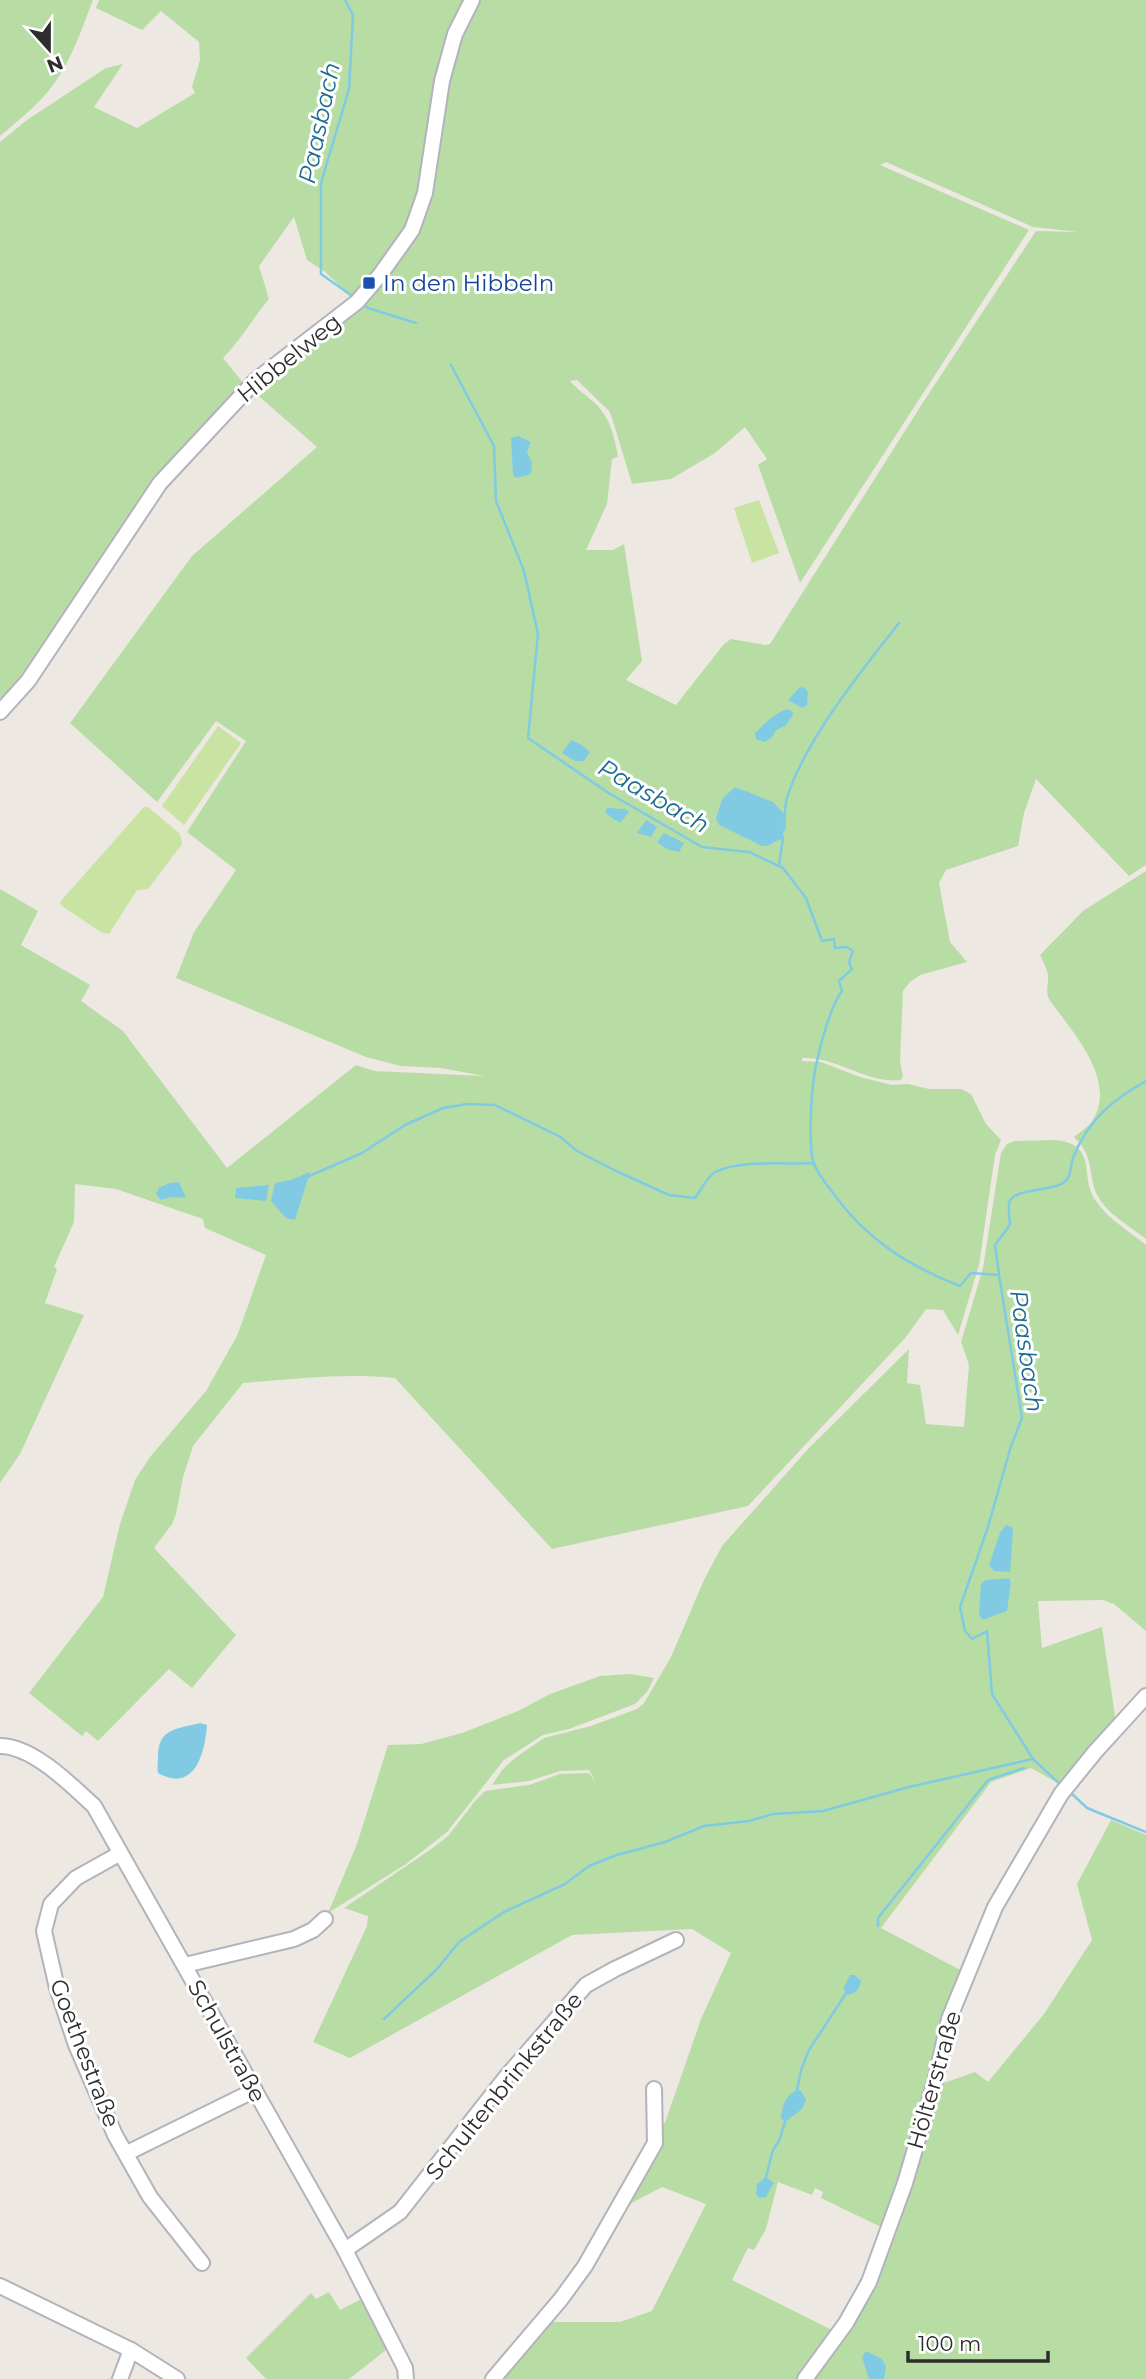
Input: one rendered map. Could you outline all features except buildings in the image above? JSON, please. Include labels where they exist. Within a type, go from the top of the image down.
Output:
[{"type":"street","name":"Hibbelweg","points":[[0,712],[28,681],[160,483],[256,380],[364,295],[412,230],[425,193],[442,81],[455,34],[472,0]]},
{"type":"street","name":"Hölterstraße","points":[[805,2379],[846,2323],[869,2282],[905,2183],[936,2078],[949,2019],[995,1907],[1065,1788],[1146,1696]]},
{"type":"street","name":"Schulstraße","points":[[0,1746],[27,1753],[68,1782],[94,1806],[345,2250],[405,2368],[406,2379]]},
{"type":"street","name":"Goethestraße","points":[[119,1854],[76,1878],[51,1904],[44,1931],[57,1987],[76,2045],[115,2135],[150,2197],[202,2263]]},
{"type":"street","points":[[186,1965],[293,1939],[313,1930],[325,1919]]},
{"type":"street","name":"Schultenbrinkstraße","points":[[345,2250],[400,2212],[506,2077],[586,1985],[676,1940]]},
{"type":"street","points":[[493,2379],[561,2299],[584,2266],[655,2143],[654,2089]]},
{"type":"street","points":[[127,2153],[255,2090]]},
{"type":"street","points":[[0,2286],[131,2350],[177,2379]]},
{"type":"street","points":[[120,2379],[131,2350]]},
{"type":"green space","points":[[0,0],[93,0],[73,50],[53,85],[34,107],[0,136]]},
{"type":"green space","points":[[99,0],[468,0],[412,216],[393,250],[354,299],[324,271],[307,260],[294,217],[259,266],[269,299],[223,358],[245,385],[175,461],[32,667],[3,699],[0,697],[0,142],[27,120],[106,68],[123,64],[94,107],[137,128],[195,93],[192,87],[200,60],[199,42],[161,11],[142,30],[96,8]]},
{"type":"green space","points":[[477,0],[1146,0],[1146,865],[1129,876],[1036,779],[1024,813],[1018,846],[946,870],[939,883],[950,942],[967,962],[920,975],[903,991],[901,1080],[876,1078],[827,1061],[802,1058],[802,1061],[821,1062],[860,1077],[892,1085],[961,1089],[971,1094],[986,1124],[1001,1140],[995,1155],[979,1265],[958,1335],[943,1310],[926,1309],[906,1337],[748,1506],[552,1549],[395,1378],[338,1376],[243,1383],[193,1446],[183,1477],[176,1514],[154,1548],[236,1635],[192,1688],[169,1669],[98,1741],[86,1731],[82,1736],[29,1693],[103,1597],[120,1524],[135,1480],[150,1457],[206,1391],[237,1336],[266,1255],[205,1228],[203,1219],[116,1189],[75,1184],[74,1222],[54,1267],[57,1269],[45,1303],[84,1315],[20,1454],[0,1483],[0,889],[38,911],[21,945],[90,985],[81,1001],[123,1031],[227,1168],[356,1065],[374,1071],[484,1076],[441,1068],[401,1066],[366,1057],[176,978],[194,932],[236,870],[187,832],[246,741],[216,721],[157,802],[70,723],[192,556],[317,447],[254,392],[295,355],[336,325],[417,231],[450,65],[460,35]],"holes":[[[886,162],[1033,227],[1078,232],[1036,231],[922,404],[770,644],[731,639],[724,644],[676,705],[626,680],[642,661],[624,544],[613,550],[586,550],[607,504],[612,459],[618,457],[617,450],[605,416],[596,404],[570,381],[577,380],[609,411],[632,484],[671,479],[715,453],[745,427],[767,459],[758,465],[800,583],[1029,230],[880,165]]]},
{"type":"green space","points":[[759,500],[779,553],[752,563],[734,508]]},
{"type":"green space","points":[[218,726],[241,743],[184,825],[162,806]]},
{"type":"green space","points":[[144,807],[148,807],[180,834],[182,844],[148,889],[137,890],[109,934],[101,932],[60,902]]},
{"type":"green space","points":[[1146,871],[1146,1239],[1103,1204],[1095,1190],[1086,1153],[1074,1137],[1094,1118],[1100,1088],[1089,1056],[1049,999],[1048,975],[1040,955],[1083,911]]},
{"type":"green space","points":[[1054,1140],[1068,1143],[1083,1154],[1088,1181],[1096,1201],[1113,1219],[1146,1245],[1146,1631],[1114,1604],[1103,1600],[1038,1601],[1042,1648],[1102,1627],[1116,1723],[1061,1785],[1031,1768],[991,1782],[881,1928],[964,1972],[885,2229],[821,2198],[823,2192],[815,2188],[812,2195],[778,2182],[766,2229],[754,2250],[748,2248],[732,2280],[836,2332],[803,2379],[498,2379],[546,2322],[620,2322],[652,2311],[706,2204],[662,2187],[622,2208],[666,2120],[701,2019],[731,1953],[692,1929],[572,1935],[350,2058],[313,2042],[367,1926],[368,1916],[344,1908],[448,1836],[485,1791],[529,1785],[560,1774],[589,1773],[596,1783],[589,1770],[560,1771],[529,1781],[492,1785],[502,1770],[515,1758],[544,1738],[591,1726],[637,1709],[644,1703],[671,1657],[704,1580],[722,1546],[808,1449],[909,1349],[907,1383],[920,1385],[926,1424],[964,1427],[969,1365],[961,1342],[983,1268],[1001,1153],[1007,1144],[1015,1141]]},
{"type":"green space","points":[[631,1674],[654,1678],[647,1692],[635,1704],[569,1729],[543,1735],[504,1760],[447,1832],[406,1864],[328,1913],[357,1844],[388,1745],[421,1744],[462,1733],[518,1711],[550,1694],[600,1676]]},
{"type":"green space","points":[[1111,1820],[1146,1835],[1146,2379],[810,2379],[850,2324],[938,2085],[975,2072],[988,2082],[1044,2014],[1092,1940],[1077,1884]]},
{"type":"green space","points":[[329,2292],[340,2310],[363,2298],[390,2347],[349,2379],[266,2379],[246,2358],[311,2293],[316,2299]]},
{"type":"water","points":[[518,436],[531,442],[527,452],[532,463],[531,474],[516,478],[513,475],[511,438]]},
{"type":"water","points":[[800,687],[808,692],[807,705],[802,708],[788,700]]},
{"type":"water","points":[[787,709],[792,711],[793,715],[785,726],[776,730],[765,742],[756,739],[755,733],[762,726]]},
{"type":"water","points":[[571,740],[590,752],[584,761],[575,761],[562,753]]},
{"type":"water","points":[[735,787],[773,802],[784,814],[783,838],[762,846],[719,825],[716,819],[722,799]]},
{"type":"water","points":[[607,808],[625,809],[629,812],[620,823],[605,813]]},
{"type":"water","points":[[646,820],[657,827],[651,837],[637,833]]},
{"type":"water","points":[[664,833],[684,843],[679,852],[667,849],[657,842]]},
{"type":"water","points":[[310,1172],[295,1220],[286,1218],[271,1201],[275,1183]]},
{"type":"water","points":[[179,1182],[186,1198],[171,1197],[161,1200],[156,1194],[159,1188]]},
{"type":"water","points":[[269,1185],[266,1201],[235,1198],[236,1188]]},
{"type":"water","points":[[1006,1525],[1012,1527],[1013,1531],[1010,1572],[994,1571],[989,1565],[1000,1533]]},
{"type":"water","points":[[1009,1578],[1011,1583],[1007,1611],[982,1620],[979,1614],[981,1584],[986,1580]]},
{"type":"water","points":[[200,1723],[207,1725],[204,1747],[196,1767],[181,1778],[171,1778],[158,1773],[159,1747],[165,1735],[170,1731]]},
{"type":"water","points":[[850,1975],[855,1975],[861,1981],[856,1991],[845,1995],[844,1987]]},
{"type":"water","points":[[797,2090],[801,2091],[806,2099],[802,2109],[785,2122],[781,2118],[784,2105],[789,2096]]},
{"type":"water","points":[[766,2177],[774,2183],[766,2197],[759,2198],[756,2194],[757,2184]]},
{"type":"water","points":[[866,2351],[882,2359],[886,2367],[884,2379],[869,2379],[862,2357]]},
{"type":"waterway","name":"Paasbach","points":[[345,0],[353,15],[349,89],[321,183],[321,274],[355,298]]},
{"type":"waterway","name":"Paasbach","points":[[363,304],[416,323]]},
{"type":"waterway","name":"Paasbach","points":[[451,365],[494,446],[496,501],[524,571],[538,634],[528,738],[607,792],[702,847],[749,852],[783,868],[806,898],[822,941],[834,939],[835,948],[847,947],[853,951],[849,962],[852,969],[839,981],[842,991],[827,1024],[815,1071],[811,1134],[812,1156],[817,1171],[859,1224],[905,1260],[960,1286],[971,1273],[999,1275],[1022,1418],[960,1607],[965,1631],[972,1639],[987,1631],[992,1694],[1033,1759],[1062,1786]]},
{"type":"waterway","points":[[784,830],[787,798],[807,753],[836,706],[899,623]]},
{"type":"waterway","points":[[779,865],[783,837]]},
{"type":"waterway","points":[[999,1274],[995,1245],[1010,1225],[1009,1203],[1012,1198],[1025,1192],[1058,1186],[1066,1181],[1079,1145],[1094,1122],[1122,1096],[1146,1081]]},
{"type":"waterway","points":[[307,1177],[362,1153],[405,1125],[443,1108],[467,1104],[495,1105],[559,1136],[577,1151],[669,1195],[695,1198],[712,1174],[737,1165],[814,1163]]},
{"type":"waterway","points":[[384,2019],[437,1969],[459,1942],[504,1912],[565,1884],[589,1866],[665,1842],[704,1826],[749,1821],[773,1814],[823,1811],[909,1787],[1033,1759]]},
{"type":"waterway","points":[[878,1926],[878,1918],[988,1780],[1024,1768]]},
{"type":"waterway","name":"Paasbach","points":[[1070,1792],[1087,1808],[1146,1832]]},
{"type":"waterway","points":[[797,2090],[809,2050],[845,1995]]},
{"type":"waterway","points":[[766,2177],[773,2150],[785,2122]]},
{"type":"place","name":"In den Hibbeln","points":[[369,283]]}]
